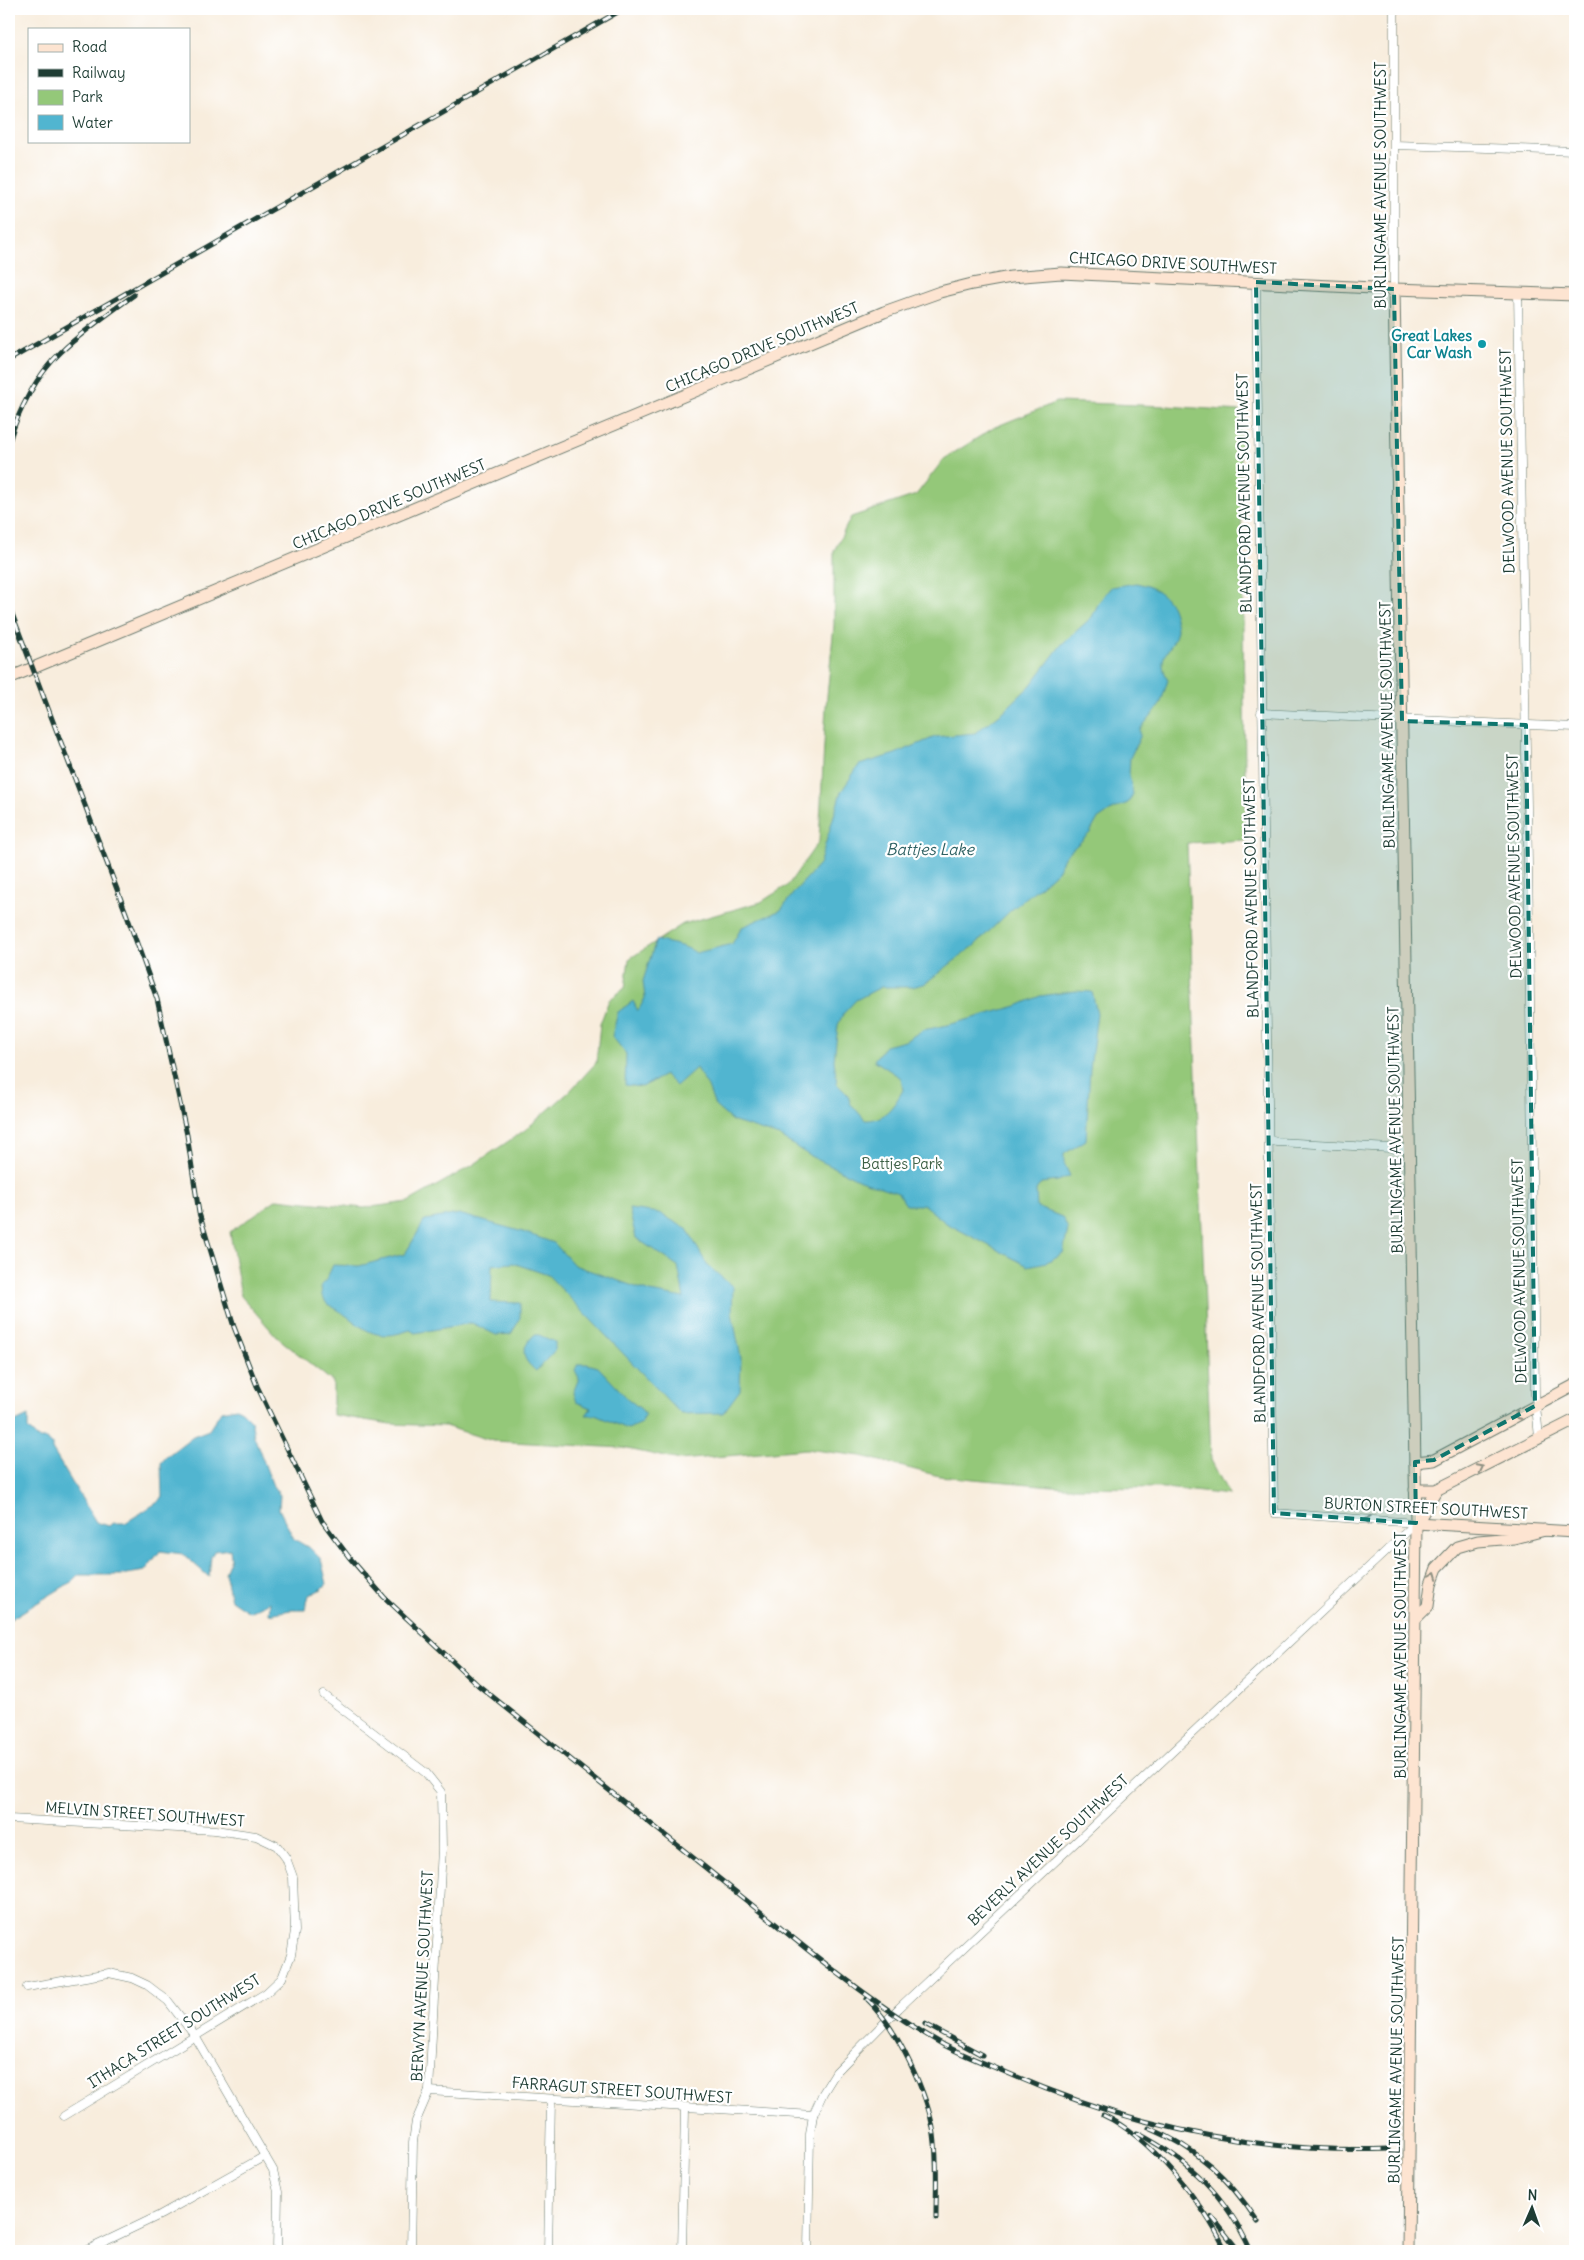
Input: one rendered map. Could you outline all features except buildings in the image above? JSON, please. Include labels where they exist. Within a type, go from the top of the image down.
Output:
[{"type":"street","name":"BURLINGAME AVENUE SOUTHWEST","points":[[1394,9],[1394,289],[1416,1524],[1408,2251]]},
{"type":"street","points":[[1395,145],[1575,152]]},
{"type":"street","name":"CHICAGO DRIVE SOUTHWEST","points":[[9,678],[858,322],[940,292],[1011,277],[1061,273],[1394,289],[1575,295]]},
{"type":"street","name":"BLANDFORD AVENUE SOUTHWEST","points":[[1256,282],[1274,1513]]},
{"type":"street","name":"DELWOOD AVENUE SOUTHWEST","points":[[1518,293],[1535,1406],[1539,1438]]},
{"type":"street","points":[[1261,713],[1402,721],[1575,727]]},
{"type":"street","points":[[1269,1140],[1410,1149]]},
{"type":"street","points":[[1415,1462],[1434,1460],[1575,1385]]},
{"type":"street","points":[[1415,1490],[1436,1490],[1575,1420]]},
{"type":"street","points":[[1416,1524],[1436,1490]]},
{"type":"street","name":"BURTON STREET SOUTHWEST","points":[[1274,1513],[1416,1524],[1575,1532]]},
{"type":"street","name":"BEVERLY AVENUE SOUTHWEST","points":[[808,2251],[810,2134],[813,2115],[823,2093],[836,2072],[852,2054],[1416,1524]]},
{"type":"street","points":[[1416,1618],[1428,1606],[1431,1584],[1437,1568],[1457,1548],[1478,1541],[1514,1538],[1545,1530]]},
{"type":"street","name":"BERWYN AVENUE SOUTHWEST","points":[[324,1695],[426,1773],[441,1792],[442,1849],[429,2091],[416,2121],[413,2142],[411,2251]]},
{"type":"street","name":"MELVIN STREET SOUTHWEST","points":[[9,1820],[215,1830],[256,1836],[277,1846]]},
{"type":"street","name":"ITHACA STREET SOUTHWEST","points":[[64,2116],[266,1993],[282,1978],[291,1955],[295,1931],[294,1896],[293,1877],[286,1858],[277,1846]]},
{"type":"street","points":[[27,1987],[109,1974],[132,1978],[147,1985],[168,2001],[195,2036],[273,2170],[278,2192],[277,2251]]},
{"type":"street","name":"FARRAGUT STREET SOUTHWEST","points":[[429,2091],[685,2109],[813,2115]]},
{"type":"street","points":[[548,2251],[551,2100]]},
{"type":"street","points":[[682,2251],[685,2109]]},
{"type":"street","points":[[85,2251],[160,2215],[266,2156]]},
{"type":"highlighted area","points":[[1256,282],[1394,289],[1402,721],[1526,725],[1535,1406],[1434,1460],[1415,1462],[1416,1523],[1274,1513]]},
{"type":"green space","name":"Battjes Park","points":[[1057,402],[1240,411],[1246,840],[1187,843],[1211,1460],[1229,1495],[1165,1488],[1064,1487],[939,1476],[861,1456],[806,1449],[680,1460],[623,1448],[493,1441],[445,1426],[390,1424],[333,1415],[333,1382],[277,1337],[241,1296],[230,1232],[277,1199],[364,1208],[408,1202],[473,1165],[525,1130],[569,1092],[596,1063],[600,1024],[609,1000],[625,988],[629,959],[683,924],[761,902],[788,885],[819,841],[826,706],[834,625],[834,551],[851,517],[916,495],[944,459],[995,427]]},
{"type":"water","name":"Battjes Lake","points":[[1136,583],[1156,590],[1167,599],[1173,611],[1177,630],[1175,638],[1164,658],[1164,671],[1168,680],[1160,705],[1140,729],[1140,737],[1130,758],[1129,775],[1133,794],[1128,803],[1113,809],[1097,820],[1090,833],[1065,856],[1057,871],[1010,911],[974,946],[924,984],[912,987],[881,987],[856,1000],[843,1014],[838,1025],[834,1060],[837,1084],[848,1095],[850,1103],[865,1120],[872,1120],[888,1111],[903,1090],[901,1078],[874,1060],[885,1046],[905,1041],[923,1030],[1017,1006],[1040,996],[1076,991],[1092,992],[1097,1013],[1090,1069],[1086,1140],[1064,1154],[1064,1163],[1070,1176],[1058,1181],[1041,1183],[1036,1190],[1037,1207],[1062,1217],[1068,1229],[1063,1253],[1047,1262],[1028,1266],[946,1223],[924,1205],[906,1205],[898,1193],[860,1180],[810,1156],[779,1136],[732,1121],[715,1106],[708,1087],[696,1068],[676,1086],[665,1075],[642,1087],[625,1085],[626,1054],[612,1036],[618,1012],[633,1001],[638,1011],[645,998],[643,981],[656,940],[682,946],[696,953],[732,944],[742,927],[781,910],[795,891],[819,865],[841,792],[859,765],[895,754],[935,737],[975,733],[1004,711],[1030,686],[1062,644],[1092,617],[1099,602],[1111,587]]},
{"type":"water","points":[[629,1209],[659,1213],[687,1229],[707,1265],[733,1287],[732,1313],[741,1358],[740,1390],[723,1413],[681,1414],[548,1275],[513,1263],[492,1265],[491,1302],[520,1303],[520,1319],[511,1334],[496,1335],[472,1323],[415,1333],[410,1330],[383,1335],[373,1333],[327,1304],[322,1296],[321,1285],[326,1280],[333,1265],[359,1266],[405,1254],[425,1220],[459,1214],[554,1243],[574,1265],[650,1292],[684,1298],[678,1266],[636,1238]]},
{"type":"water","points":[[534,1335],[539,1335],[555,1342],[555,1350],[536,1371],[527,1362],[524,1354],[526,1345]]},
{"type":"water","points":[[578,1364],[598,1367],[628,1399],[642,1410],[645,1415],[641,1423],[628,1429],[595,1415],[586,1415],[591,1408],[576,1402],[573,1393],[579,1378],[575,1370]]},
{"type":"water","points":[[236,1408],[251,1420],[254,1436],[273,1486],[280,1495],[279,1509],[294,1539],[311,1549],[321,1559],[327,1584],[322,1589],[309,1595],[305,1610],[291,1610],[269,1614],[270,1602],[249,1612],[231,1600],[225,1573],[231,1558],[230,1549],[214,1551],[211,1557],[209,1577],[183,1554],[160,1551],[145,1571],[121,1575],[79,1575],[73,1581],[9,1620],[9,1425],[28,1416],[28,1429],[38,1439],[46,1439],[52,1444],[52,1449],[96,1522],[109,1526],[114,1523],[125,1523],[158,1502],[162,1496],[161,1463],[193,1436],[209,1430],[221,1411]]},
{"type":"railway","points":[[9,360],[623,9]]},
{"type":"railway","points":[[9,442],[29,394],[52,361],[87,329],[134,295]]},
{"type":"railway","points":[[9,606],[157,999],[187,1135],[199,1213],[234,1327],[257,1386],[322,1521],[349,1557],[384,1597],[478,1685],[808,1950],[874,2000],[944,2045],[1049,2090],[1143,2121],[1240,2141],[1289,2147],[1389,2149]]},
{"type":"railway","points":[[867,1999],[878,2011],[900,2043],[918,2081],[931,2118],[935,2144],[936,2218]]},
{"type":"railway","points":[[925,2024],[982,2055]]},
{"type":"railway","points":[[1103,2115],[1121,2125],[1157,2155],[1190,2193],[1226,2251]]},
{"type":"railway","points":[[1149,2128],[1183,2145],[1211,2166],[1236,2192],[1258,2222]]},
{"type":"railway","points":[[1137,2133],[1174,2156],[1205,2182],[1230,2213],[1251,2251]]},
{"type":"railway","points":[[1212,2217],[1239,2251]]},
{"type":"place","name":"Great Lakes Car Wash","points":[[1482,344]]}]
